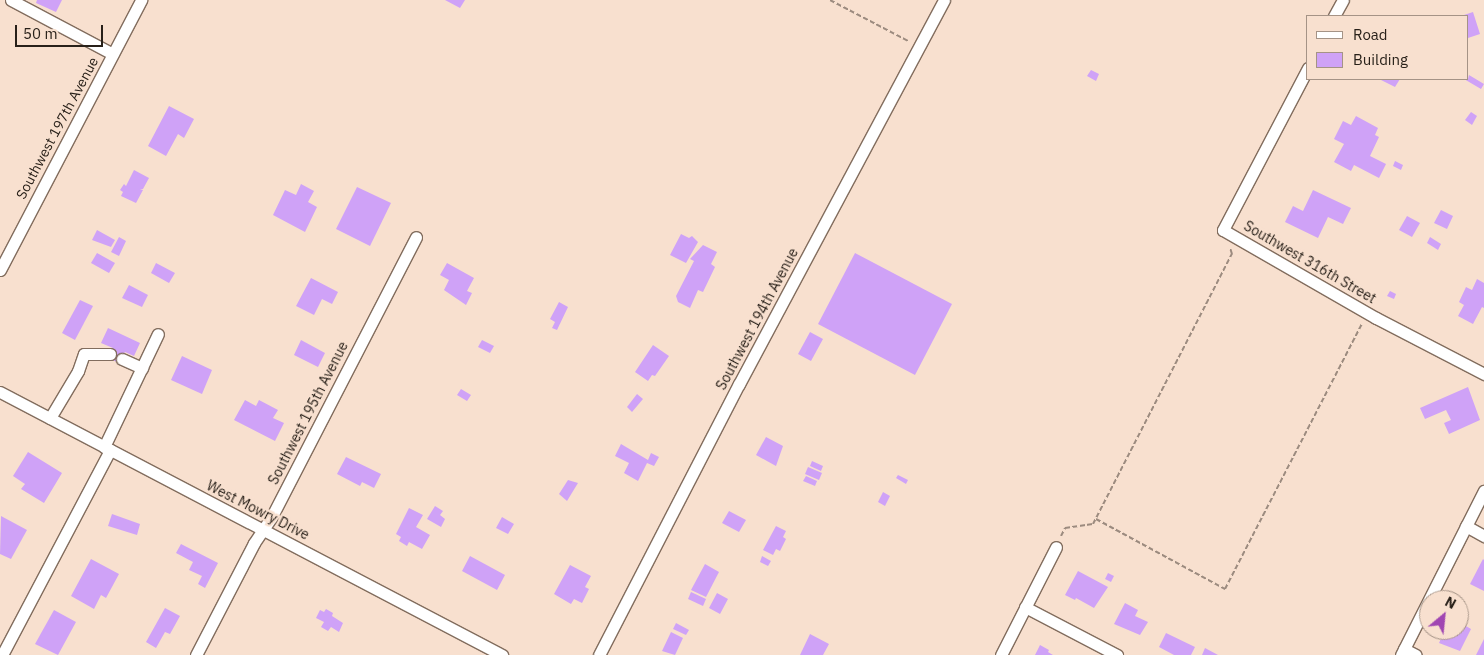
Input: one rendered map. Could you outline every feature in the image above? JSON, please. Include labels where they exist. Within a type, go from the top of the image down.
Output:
[{"type":"street","points":[[11,0],[113,54]]},
{"type":"street","name":"Southwest 197th Avenue","points":[[0,270],[141,0]]},
{"type":"street","name":"Southwest 194th Avenue","points":[[599,655],[739,384],[944,0]]},
{"type":"street","points":[[1335,15],[1343,0]]},
{"type":"street","name":"Southwest 316th Street","points":[[1306,72],[1223,230],[1368,313],[1484,374]]},
{"type":"street","name":"Southwest 195th Avenue","points":[[196,655],[416,237]]},
{"type":"street","points":[[2,655],[107,448],[158,334]]},
{"type":"street","points":[[50,418],[78,371],[84,354],[110,354]]},
{"type":"street","points":[[122,359],[142,368]]},
{"type":"street","name":"West Mowry Drive","points":[[0,392],[502,655]]},
{"type":"street","points":[[1416,655],[1402,652],[1484,491]]},
{"type":"street","points":[[1466,526],[1484,536]]},
{"type":"street","points":[[1001,655],[1056,548]]},
{"type":"street","points":[[1025,607],[1116,655]]},
{"type":"path","points":[[830,0],[919,46]]},
{"type":"path","points":[[1056,548],[1065,528],[1093,524],[1096,519],[1232,254],[1223,230]]},
{"type":"path","points":[[1096,519],[1225,589],[1368,313]]},
{"type":"building","points":[[37,0],[62,0],[56,12],[36,3]]},
{"type":"building","points":[[445,0],[465,0],[460,8]]},
{"type":"building","points":[[1473,12],[1480,34],[1469,38],[1469,15],[1464,15]]},
{"type":"building","points":[[1091,70],[1099,74],[1096,81],[1087,76]]},
{"type":"building","points":[[1469,75],[1484,84],[1481,89],[1466,80],[1469,80]]},
{"type":"building","points":[[1381,80],[1399,80],[1395,87]]},
{"type":"building","points":[[169,106],[194,119],[184,138],[178,134],[166,156],[148,146]]},
{"type":"building","points":[[1471,112],[1477,116],[1472,125],[1465,120]]},
{"type":"building","points":[[1356,116],[1378,128],[1375,135],[1379,137],[1370,156],[1386,164],[1379,178],[1354,165],[1351,171],[1334,162],[1344,144],[1334,139],[1343,121],[1351,125]]},
{"type":"building","points":[[1395,161],[1403,165],[1401,170],[1393,166]]},
{"type":"building","points":[[134,170],[149,178],[143,189],[140,189],[143,190],[136,203],[121,196],[123,192],[120,190],[124,184],[126,186]]},
{"type":"building","points":[[301,184],[314,191],[308,202],[317,207],[305,232],[273,215],[285,190],[296,195]]},
{"type":"building","points":[[357,187],[391,203],[370,246],[336,229]]},
{"type":"building","points":[[1313,190],[1351,208],[1343,224],[1328,217],[1318,238],[1285,222],[1293,206],[1303,211]]},
{"type":"building","points":[[1441,210],[1453,216],[1447,229],[1434,223]]},
{"type":"building","points":[[1407,216],[1420,223],[1412,237],[1399,230]]},
{"type":"building","points":[[97,230],[115,240],[111,247],[92,240]]},
{"type":"building","points":[[681,234],[689,238],[692,236],[698,242],[686,263],[670,255]]},
{"type":"building","points":[[119,237],[126,241],[119,256],[111,252]]},
{"type":"building","points":[[1430,237],[1441,244],[1438,250],[1427,243]]},
{"type":"building","points":[[703,245],[717,252],[711,264],[715,267],[703,292],[698,290],[690,308],[678,302],[676,296],[694,261],[690,259]]},
{"type":"building","points":[[97,253],[115,263],[109,273],[91,263]]},
{"type":"building","points":[[855,253],[952,304],[915,375],[818,324]]},
{"type":"building","points":[[156,263],[175,273],[169,283],[151,273]]},
{"type":"building","points":[[447,263],[474,278],[467,291],[472,293],[466,305],[444,290],[449,280],[440,275]]},
{"type":"building","points":[[311,278],[338,292],[332,304],[322,299],[314,315],[296,306]]},
{"type":"building","points":[[1477,279],[1484,283],[1484,308],[1482,307],[1473,324],[1458,316],[1464,305],[1459,302],[1466,287],[1472,290]]},
{"type":"building","points":[[129,285],[148,295],[142,307],[122,298]]},
{"type":"building","points":[[1390,291],[1396,294],[1394,299],[1387,296]]},
{"type":"building","points":[[80,300],[93,306],[75,340],[62,333]]},
{"type":"building","points":[[559,302],[568,307],[557,330],[552,328],[555,322],[550,319]]},
{"type":"building","points":[[108,328],[140,343],[134,356],[125,352],[119,363],[108,358],[113,348],[101,343]]},
{"type":"building","points":[[810,332],[823,339],[811,361],[798,354]]},
{"type":"building","points":[[301,340],[325,353],[318,367],[294,355]]},
{"type":"building","points":[[482,340],[494,346],[490,353],[478,347]]},
{"type":"building","points":[[653,345],[669,356],[655,376],[652,375],[648,381],[635,372]]},
{"type":"building","points":[[182,356],[212,370],[202,394],[171,380]]},
{"type":"building","points":[[1468,387],[1480,420],[1449,434],[1444,423],[1451,420],[1446,410],[1425,419],[1420,408]]},
{"type":"building","points":[[461,389],[471,395],[467,401],[457,395]]},
{"type":"building","points":[[637,394],[643,399],[632,412],[627,407]]},
{"type":"building","points":[[245,400],[256,406],[259,400],[278,410],[273,418],[284,423],[275,441],[234,420]]},
{"type":"building","points":[[766,437],[783,446],[776,466],[756,455]]},
{"type":"building","points":[[621,444],[648,460],[651,453],[659,457],[654,466],[647,463],[638,481],[624,473],[629,463],[615,456]]},
{"type":"building","points":[[28,452],[62,473],[44,503],[21,489],[25,484],[13,476]]},
{"type":"building","points":[[346,457],[381,474],[374,488],[362,482],[360,486],[337,474]]},
{"type":"building","points":[[812,461],[823,466],[821,471],[810,466]]},
{"type":"building","points":[[808,467],[822,473],[819,480],[805,474]]},
{"type":"building","points":[[898,475],[908,480],[906,484],[896,478]]},
{"type":"building","points":[[806,476],[817,481],[815,486],[803,481]]},
{"type":"building","points":[[568,480],[578,483],[567,501],[559,494]]},
{"type":"building","points":[[883,492],[890,496],[885,506],[878,502]]},
{"type":"building","points":[[435,506],[443,511],[440,515],[445,519],[441,527],[427,519]]},
{"type":"building","points":[[409,508],[423,515],[416,527],[430,535],[422,549],[409,542],[407,546],[399,541],[401,537],[396,534]]},
{"type":"building","points":[[729,511],[746,520],[739,532],[722,523]]},
{"type":"building","points":[[112,514],[140,524],[137,535],[108,526]]},
{"type":"building","points":[[1,516],[27,530],[11,559],[0,554]]},
{"type":"building","points":[[502,517],[514,524],[508,534],[496,528]]},
{"type":"building","points":[[776,526],[786,531],[783,537],[786,539],[780,551],[776,549],[773,555],[763,550]]},
{"type":"building","points":[[181,544],[218,563],[205,588],[198,584],[202,576],[189,570],[193,562],[176,553]]},
{"type":"building","points":[[470,556],[505,575],[497,590],[462,571]]},
{"type":"building","points":[[762,556],[771,561],[768,566],[760,562]]},
{"type":"building","points":[[91,559],[119,574],[106,598],[101,595],[94,609],[71,596]]},
{"type":"building","points":[[1484,560],[1484,591],[1470,584]]},
{"type":"building","points":[[705,564],[719,572],[706,597],[691,590]]},
{"type":"building","points":[[570,565],[591,576],[585,587],[589,589],[582,603],[574,599],[571,604],[554,594]]},
{"type":"building","points":[[1078,571],[1108,587],[1094,608],[1076,598],[1075,600],[1065,595]]},
{"type":"building","points":[[1108,573],[1114,576],[1111,582],[1105,579]]},
{"type":"building","points":[[691,592],[706,599],[703,606],[688,599]]},
{"type":"building","points":[[717,593],[728,599],[720,614],[709,608]]},
{"type":"building","points":[[1125,603],[1138,610],[1135,616],[1148,622],[1140,635],[1114,624]]},
{"type":"building","points":[[165,608],[180,616],[170,634],[165,632],[156,648],[146,642]]},
{"type":"building","points":[[326,609],[333,613],[332,616],[343,623],[339,632],[331,627],[328,631],[321,627],[324,622],[316,618],[320,610],[324,612]]},
{"type":"building","points":[[54,610],[76,622],[58,655],[35,644]]},
{"type":"building","points":[[676,623],[689,630],[686,635],[673,629]]},
{"type":"building","points":[[671,632],[683,638],[675,655],[662,651]]},
{"type":"building","points":[[1166,633],[1195,647],[1191,655],[1174,655],[1159,647]]},
{"type":"building","points":[[810,634],[829,644],[823,655],[800,655]]},
{"type":"building","points":[[1484,639],[1484,655],[1476,655]]},
{"type":"building","points":[[1440,640],[1466,640],[1460,651],[1439,643]]},
{"type":"building","points":[[1040,645],[1049,650],[1048,652],[1053,655],[1035,655]]},
{"type":"building","points":[[1205,648],[1218,655],[1202,655]]}]
